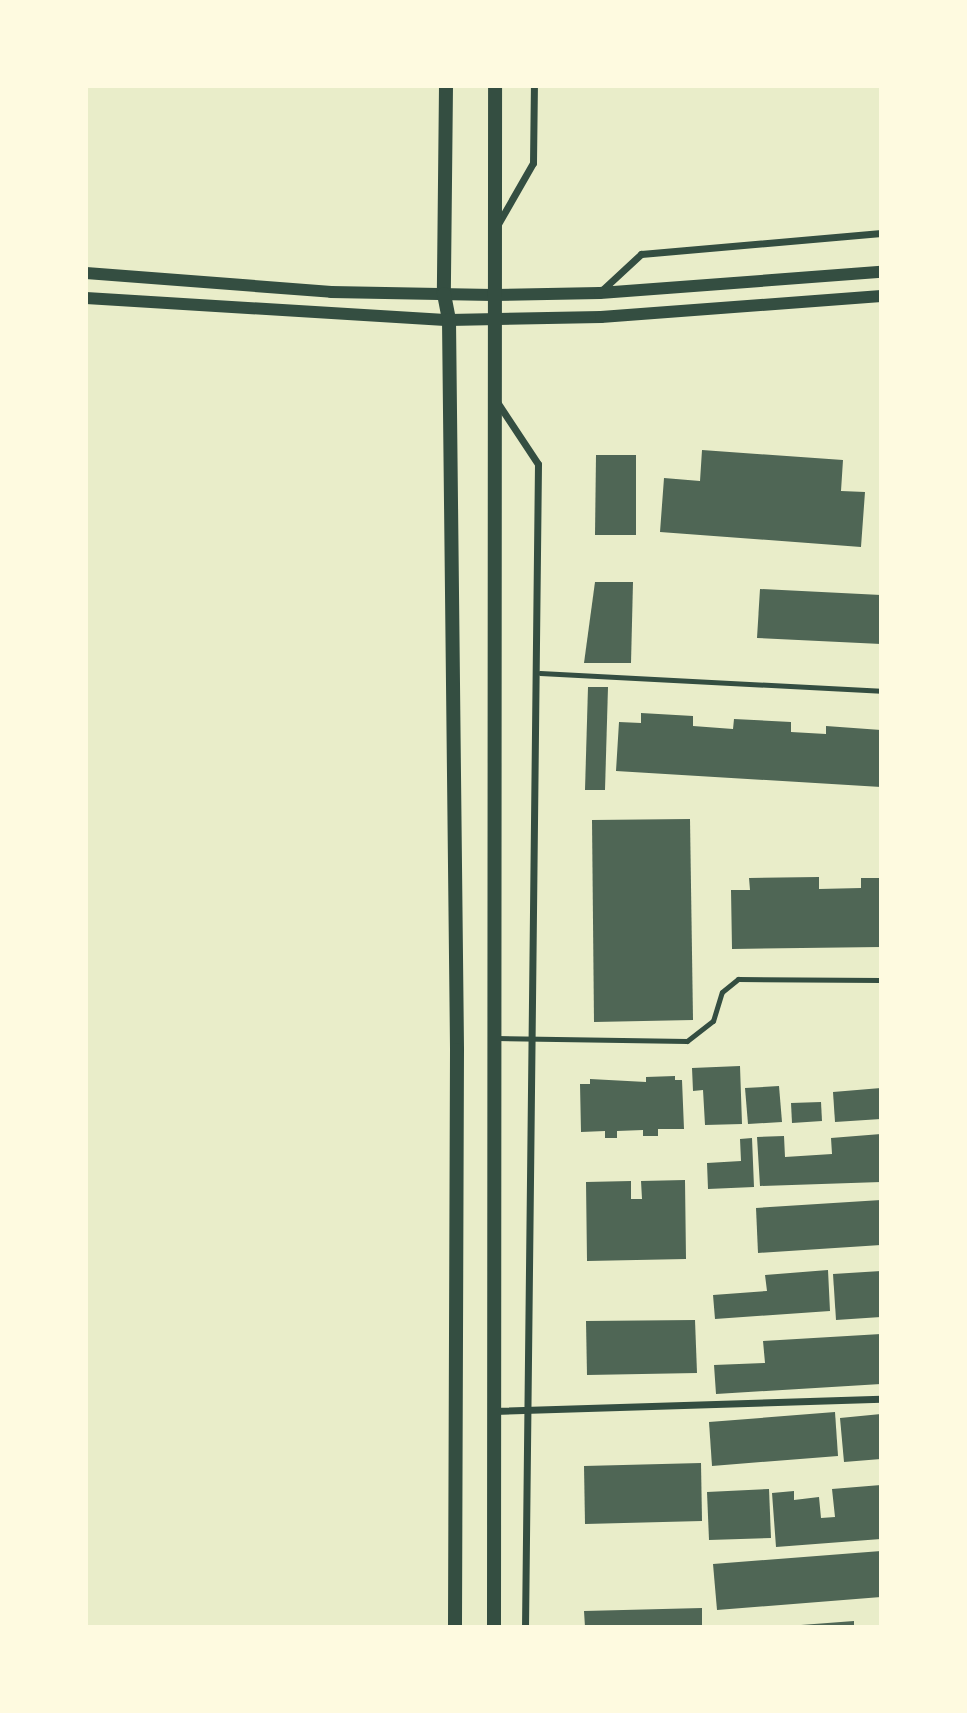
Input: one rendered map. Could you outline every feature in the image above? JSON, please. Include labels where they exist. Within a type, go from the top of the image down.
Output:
[{"type":"main road","points":[[446,86],[444,294],[449,320],[457,1050],[455,1627]]},
{"type":"main road","points":[[494,1627],[493,1038],[497,319],[493,295],[495,86]]},
{"type":"street","points":[[494,231],[533,163],[534,86]]},
{"type":"street","points":[[600,293],[641,254],[881,233]]},
{"type":"street","points":[[86,273],[331,292],[493,295],[600,293],[881,272]]},
{"type":"street","points":[[86,298],[449,320],[601,317],[881,296]]},
{"type":"street","points":[[496,402],[538,464],[540,673],[527,1410],[526,1627]]},
{"type":"street","points":[[494,1411],[881,1399]]},
{"type":"lane","points":[[540,673],[881,691]]},
{"type":"lane","points":[[493,1038],[687,1041],[713,1021],[722,992],[737,979],[881,980]]},
{"type":"building","points":[[702,450],[843,460],[841,491],[865,492],[861,547],[660,532],[664,478],[700,481]]},
{"type":"building","points":[[596,455],[636,455],[636,535],[595,535]]},
{"type":"building","points":[[595,582],[633,582],[631,663],[584,663]]},
{"type":"building","points":[[760,589],[881,595],[881,644],[757,638]]},
{"type":"building","points":[[588,687],[608,687],[605,790],[585,790]]},
{"type":"building","points":[[641,713],[693,716],[693,726],[733,729],[734,719],[791,722],[791,732],[826,734],[826,726],[881,730],[881,787],[616,771],[619,722],[641,723]]},
{"type":"building","points":[[690,819],[693,1020],[594,1022],[592,820]]},
{"type":"building","points":[[819,877],[819,889],[861,888],[861,878],[881,878],[881,947],[732,949],[731,890],[750,890],[749,878]]},
{"type":"building","points":[[740,1066],[742,1124],[705,1125],[703,1090],[693,1091],[692,1068]]},
{"type":"building","points":[[675,1076],[675,1080],[682,1080],[684,1129],[658,1129],[658,1136],[643,1136],[643,1130],[617,1131],[617,1138],[605,1138],[605,1131],[581,1132],[580,1084],[590,1084],[590,1079],[646,1082],[646,1077]]},
{"type":"building","points":[[779,1086],[782,1122],[748,1124],[745,1088]]},
{"type":"building","points":[[881,1088],[881,1119],[835,1122],[833,1092]]},
{"type":"building","points":[[821,1102],[822,1121],[792,1123],[791,1103]]},
{"type":"building","points":[[881,1134],[881,1182],[760,1186],[757,1137],[784,1136],[785,1157],[832,1154],[831,1138]]},
{"type":"building","points":[[752,1138],[754,1187],[708,1189],[707,1163],[741,1161],[740,1139]]},
{"type":"building","points":[[685,1180],[686,1259],[587,1261],[586,1182],[631,1181],[631,1199],[642,1199],[641,1181]]},
{"type":"building","points":[[881,1200],[881,1245],[758,1253],[756,1208]]},
{"type":"building","points":[[828,1270],[830,1311],[715,1319],[713,1295],[767,1291],[765,1275]]},
{"type":"building","points":[[881,1271],[881,1317],[836,1320],[833,1274]]},
{"type":"building","points":[[695,1320],[697,1373],[587,1375],[586,1321]]},
{"type":"building","points":[[881,1334],[881,1384],[716,1394],[714,1365],[765,1363],[763,1341]]},
{"type":"building","points":[[835,1412],[838,1456],[712,1466],[709,1422]]},
{"type":"building","points":[[881,1414],[881,1459],[844,1462],[840,1418]]},
{"type":"building","points":[[701,1463],[702,1521],[585,1524],[584,1466]]},
{"type":"building","points":[[881,1485],[881,1539],[776,1547],[772,1493],[794,1491],[794,1500],[819,1497],[821,1518],[835,1517],[832,1489]]},
{"type":"building","points":[[769,1489],[771,1538],[709,1540],[707,1492]]},
{"type":"building","points":[[881,1551],[881,1597],[717,1610],[713,1564]]},
{"type":"building","points":[[702,1608],[702,1627],[585,1627],[584,1611]]},
{"type":"building","points":[[854,1621],[854,1627],[801,1627],[801,1625]]}]
